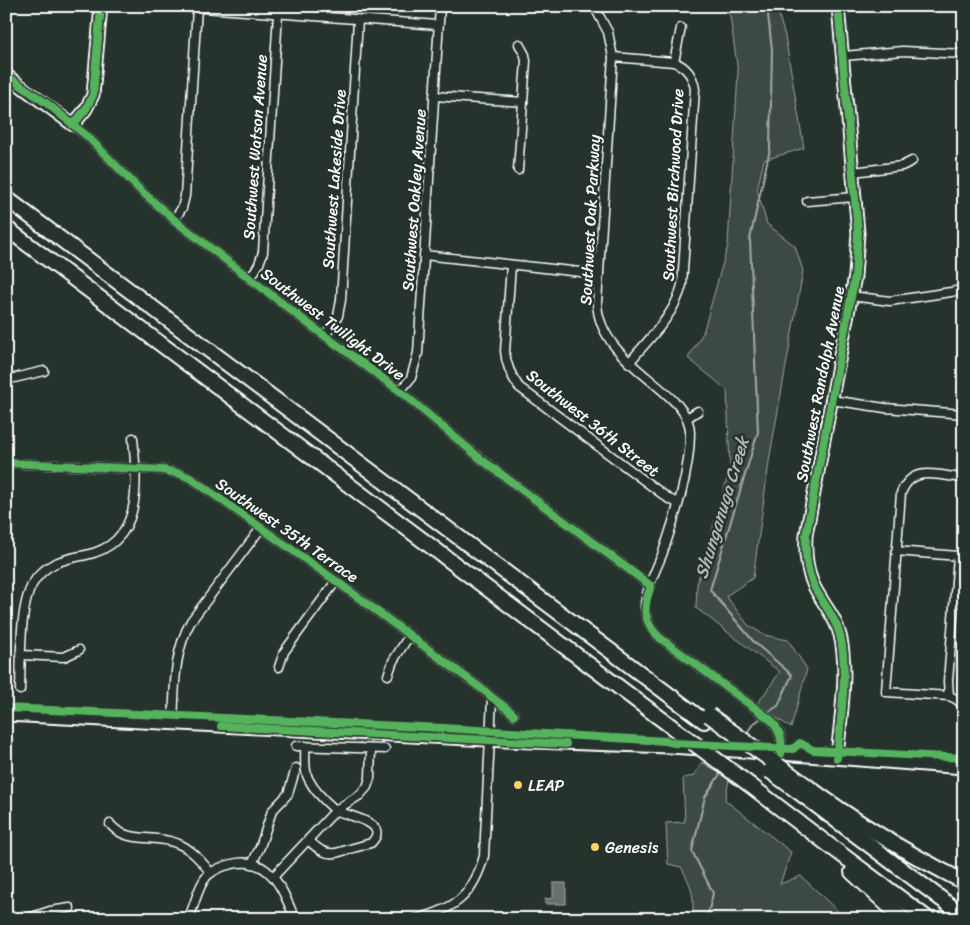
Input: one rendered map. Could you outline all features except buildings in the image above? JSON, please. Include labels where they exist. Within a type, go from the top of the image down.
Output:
[{"type":"highway","points":[[6,198],[633,668],[803,787],[964,916]]},
{"type":"highway","points":[[6,228],[750,785],[828,846],[928,919]]},
{"type":"highway","points":[[803,787],[920,853],[964,872]]},
{"type":"highway","points":[[803,787],[875,834],[964,882]]},
{"type":"highway","points":[[828,846],[841,862],[903,919]]},
{"type":"street","points":[[73,125],[86,109],[93,95],[101,6]]},
{"type":"street","points":[[176,6],[438,25]]},
{"type":"street","name":"Southwest Oakley Avenue","points":[[400,391],[410,378],[417,359],[440,6]]},
{"type":"street","name":"Southwest Oak Parkway","points":[[594,6],[608,32],[613,57],[597,302],[600,321],[608,338],[629,363],[677,404],[686,418]]},
{"type":"street","name":"Southwest Randolph Avenue","points":[[837,758],[844,658],[836,621],[813,585],[805,548],[851,296],[858,246],[838,6]]},
{"type":"street","points":[[174,220],[182,208],[185,196],[197,8]]},
{"type":"street","name":"Southwest Watson Avenue","points":[[250,279],[259,264],[263,252],[278,14]]},
{"type":"street","name":"Southwest Lakeside Drive","points":[[325,336],[338,316],[341,300],[358,20]]},
{"type":"street","points":[[613,57],[674,62],[681,28]]},
{"type":"street","points":[[518,170],[525,55],[519,44]]},
{"type":"street","points":[[843,56],[903,51],[964,54]]},
{"type":"street","name":"Southwest Birchwood Drive","points":[[629,363],[671,313],[682,285],[695,89],[689,72],[674,62]]},
{"type":"street","name":"Southwest Twilight Drive","points":[[6,75],[88,137],[140,190],[174,220],[400,391],[482,460],[651,586]]},
{"type":"street","points":[[434,96],[523,102]]},
{"type":"street","points":[[853,172],[902,166],[912,161]]},
{"type":"street","points":[[807,201],[854,197]]},
{"type":"street","points":[[424,255],[599,274]]},
{"type":"street","name":"Southwest 36th Street","points":[[511,265],[505,351],[507,363],[519,387],[669,499],[678,503]]},
{"type":"street","points":[[851,296],[890,301],[964,289]]},
{"type":"street","points":[[6,380],[44,371]]},
{"type":"street","points":[[831,400],[885,408],[964,414]]},
{"type":"street","points":[[698,411],[686,418],[690,431],[688,457],[673,523],[645,601],[645,612],[648,622],[656,635],[771,720],[779,729],[781,754]]},
{"type":"street","points":[[20,690],[26,598],[33,584],[46,569],[68,558],[95,553],[110,545],[118,538],[127,525],[133,511],[136,468],[133,438]]},
{"type":"street","points":[[6,453],[7,463]]},
{"type":"street","name":"Southwest 35th Terrace","points":[[7,463],[136,468],[163,470],[181,474],[336,581],[486,692],[492,699],[502,704],[514,715]]},
{"type":"street","points":[[964,478],[922,473],[906,484],[901,493],[886,692],[949,696],[964,706]]},
{"type":"street","points":[[172,723],[178,652],[184,633],[261,528]]},
{"type":"street","points":[[896,551],[958,556],[948,681],[949,696]]},
{"type":"street","points":[[278,667],[284,652],[336,581]]},
{"type":"street","points":[[388,675],[393,661],[409,636]]},
{"type":"street","points":[[21,655],[64,657],[79,650]]},
{"type":"street","points":[[416,919],[441,912],[454,905],[468,891],[480,872],[484,856],[492,699]]},
{"type":"street","points":[[6,715],[491,740],[669,747],[964,768]]},
{"type":"street","points":[[296,746],[385,749]]},
{"type":"street","points":[[306,746],[306,772],[308,780],[336,810],[360,818],[373,826],[376,832],[371,843],[331,854],[321,851],[308,840]]},
{"type":"street","points":[[274,876],[336,810],[360,795],[367,787],[370,778],[371,749]]},
{"type":"street","points":[[252,864],[272,811],[288,794],[296,768]]},
{"type":"street","points":[[110,824],[124,835],[178,843],[196,855],[211,873]]},
{"type":"street","points":[[188,919],[207,877],[219,868],[235,863],[252,864],[274,876],[281,886],[295,919]]},
{"type":"street","points":[[26,919],[50,911],[70,908]]},
{"type":"shaded area","points":[[722,6],[776,6],[785,36],[804,148],[764,160],[757,190],[767,224],[795,246],[803,271],[770,455],[753,578],[726,596],[748,625],[764,635],[788,640],[807,669],[791,728],[757,704],[780,672],[696,608],[697,584],[730,468],[727,390],[688,358],[703,333],[728,245],[738,72],[730,16]]},
{"type":"shaded area","points":[[702,762],[729,780],[725,800],[791,852],[780,884],[801,876],[846,919],[692,919],[693,897],[688,880],[681,867],[668,864],[666,823],[685,822],[683,778],[694,776]]},
{"type":"shaded area","points":[[553,883],[566,883],[566,904],[545,904],[545,899],[553,898]]},
{"type":"waterway","name":"Shunganuga Creek","points":[[767,6],[772,50],[770,149],[750,239],[758,432],[710,590],[754,642],[792,675],[778,706],[767,713]]},
{"type":"waterway","name":"Shunganuga Creek","points":[[746,734],[753,724],[764,716]]},
{"type":"waterway","name":"Shunganuga Creek","points":[[707,919],[713,893],[692,851],[705,797],[722,771]]},
{"type":"cycle path","points":[[73,125],[86,109],[93,95],[101,6]]},
{"type":"cycle path","points":[[837,758],[844,680],[843,649],[835,621],[816,591],[807,566],[806,535],[855,276],[858,233],[838,6]]},
{"type":"cycle path","points":[[6,75],[49,105],[88,137],[140,190],[178,223],[314,328],[400,391],[482,460],[651,586],[646,601],[646,614],[647,620],[654,632],[771,720],[780,736],[782,744],[781,754]]},
{"type":"cycle path","points":[[6,453],[8,463],[163,470],[181,474],[192,479],[336,581],[486,692],[514,715]]},
{"type":"cycle path","points":[[6,708],[443,728],[793,749],[800,743],[813,750],[964,758]]},
{"type":"cycle path","points":[[221,726],[566,744]]},
{"type":"place","name":"LEAP","points":[[518,785]]},
{"type":"place","name":"Genesis","points":[[595,847]]}]
